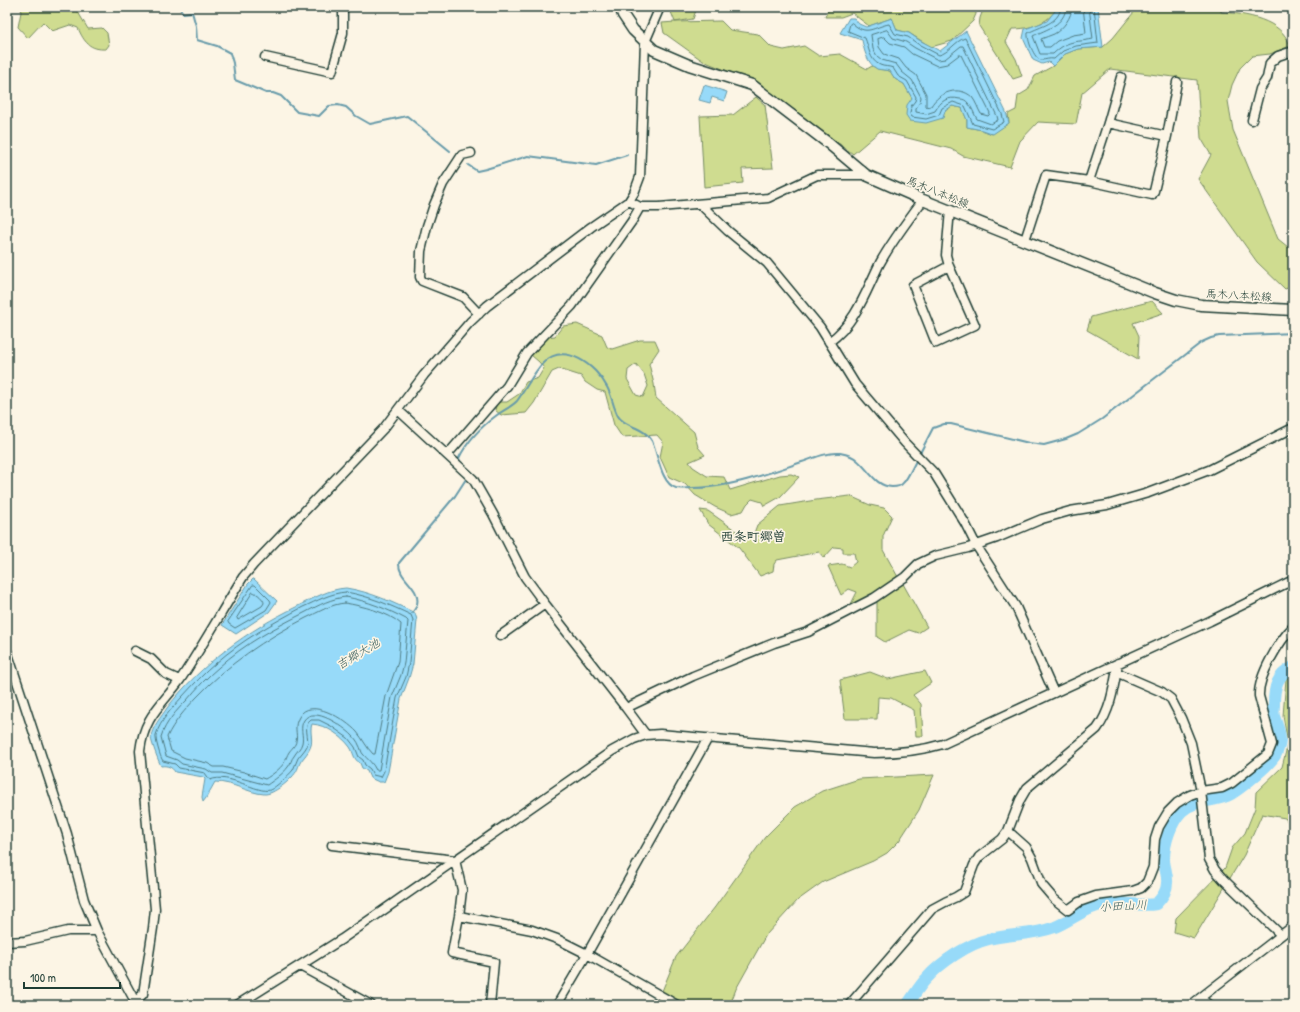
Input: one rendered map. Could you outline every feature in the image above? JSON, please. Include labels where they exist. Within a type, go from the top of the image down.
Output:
[{"type":"main road","name":"馬木八本松線","points":[[620,7],[623,15],[633,30],[654,50],[689,65],[752,85],[828,143],[866,175],[923,200],[1155,293],[1176,300],[1213,306],[1293,310]]},
{"type":"street","points":[[265,58],[332,72],[343,33],[343,7]]},
{"type":"street","points":[[7,651],[67,834],[84,900],[97,931],[136,1004],[143,994],[155,909],[140,751],[141,739],[149,718],[179,680],[244,577],[254,564],[364,450],[398,410],[442,353],[470,322],[493,302],[591,227],[629,201],[634,193],[640,177],[645,42],[660,7]]},
{"type":"street","points":[[1252,120],[1260,89],[1267,78],[1270,63],[1278,56],[1293,52]]},
{"type":"street","points":[[1089,181],[1121,77]]},
{"type":"street","points":[[1025,240],[1046,175],[1089,181],[1152,195],[1167,136],[1176,82]]},
{"type":"street","points":[[1108,123],[1167,136]]},
{"type":"street","points":[[471,153],[462,155],[457,162],[443,184],[434,205],[421,252],[420,277],[422,281],[463,297],[479,314]]},
{"type":"street","points":[[629,201],[640,207],[659,207],[768,198],[817,175],[866,175]]},
{"type":"street","points":[[829,342],[838,335],[861,304],[881,262],[902,228],[923,200]]},
{"type":"street","points":[[700,204],[728,231],[767,264],[820,327],[855,384],[938,478],[965,523],[976,545],[1016,607],[1054,693]]},
{"type":"street","points":[[447,455],[507,386],[527,353],[572,306],[632,221],[640,207]]},
{"type":"street","points":[[949,266],[913,285],[936,343],[975,325],[949,266],[946,255],[950,210]]},
{"type":"street","points":[[398,410],[473,480],[493,514],[525,577],[646,735]]},
{"type":"street","points":[[626,708],[693,676],[774,643],[808,632],[874,598],[905,577],[918,564],[935,556],[997,538],[1042,519],[1070,511],[1107,505],[1148,493],[1209,470],[1293,428]]},
{"type":"street","points":[[237,1005],[342,939],[612,751],[634,739],[646,735],[660,734],[874,753],[898,753],[926,749],[943,744],[1054,693],[1117,667],[1293,580]]},
{"type":"street","points":[[500,636],[545,604]]},
{"type":"street","points":[[1008,831],[1026,847],[1032,858],[1042,885],[1054,899],[1068,910],[1079,902],[1096,896],[1133,891],[1141,888],[1147,882],[1153,867],[1157,833],[1168,812],[1184,799],[1201,791],[1222,788],[1232,783],[1268,754],[1272,744],[1259,688],[1268,665],[1279,645],[1293,627]]},
{"type":"street","points":[[135,651],[151,659],[166,674],[179,680]]},
{"type":"street","points":[[1117,667],[1162,692],[1171,699],[1181,718],[1191,743],[1201,791],[1209,859],[1224,880],[1281,935]]},
{"type":"street","points":[[849,1005],[932,909],[964,892],[968,877],[978,857],[1002,839],[1008,831],[1020,800],[1027,788],[1097,729],[1109,706],[1117,667]]},
{"type":"street","points":[[557,1005],[708,738]]},
{"type":"street","points":[[332,845],[455,860]]},
{"type":"street","points":[[455,860],[462,890],[460,916],[452,953],[494,962],[490,1005]]},
{"type":"street","points":[[460,916],[532,930],[557,939],[587,954],[677,1005]]},
{"type":"street","points":[[1191,1005],[1293,926]]},
{"type":"street","points":[[7,942],[25,941],[68,931],[97,931]]},
{"type":"street","points":[[300,966],[371,1005]]},
{"type":"street","points":[[1200,998],[1209,1005]]},
{"type":"green space","points":[[22,7],[75,7],[88,29],[102,28],[107,33],[109,45],[106,49],[96,48],[85,41],[78,28],[70,25],[52,31],[43,22],[28,38],[18,27]]},
{"type":"green space","points":[[669,7],[697,7],[693,19],[675,22]]},
{"type":"green space","points":[[829,7],[976,7],[976,14],[973,21],[952,41],[931,47],[909,33],[897,30],[892,18],[869,26],[852,13],[841,17],[825,17]]},
{"type":"green space","points":[[984,7],[1058,7],[1049,18],[1032,27],[1012,29],[1006,42],[1016,59],[1022,76],[1013,79],[979,26]]},
{"type":"green space","points":[[1138,7],[1221,7],[1221,12],[1241,14],[1262,20],[1279,30],[1286,37],[1290,46],[1270,54],[1252,56],[1240,68],[1232,85],[1228,101],[1233,130],[1278,239],[1293,251],[1293,286],[1285,289],[1257,262],[1198,179],[1211,155],[1201,138],[1197,80],[1110,69],[1082,93],[1076,124],[1038,122],[1020,141],[1010,167],[963,156],[951,149],[880,131],[853,154],[760,84],[703,61],[664,33],[662,23],[721,21],[730,30],[758,34],[771,47],[784,50],[804,46],[819,56],[840,54],[867,69],[872,66],[878,69],[890,71],[895,79],[904,84],[912,98],[945,111],[952,106],[962,108],[967,120],[967,127],[992,134],[1009,123],[1008,114],[1016,110],[1018,96],[1028,90],[1035,76],[1053,66],[1065,54],[1078,49],[1103,47],[1113,38]]},
{"type":"green space","points":[[756,97],[765,105],[773,168],[742,169],[743,183],[704,187],[700,116],[733,115]]},
{"type":"green space","points":[[1152,301],[1163,313],[1133,323],[1139,336],[1138,359],[1087,330],[1091,317]]},
{"type":"green space","points":[[577,324],[602,335],[607,347],[612,349],[640,340],[655,340],[659,349],[649,364],[656,398],[694,432],[698,447],[705,455],[689,462],[693,467],[707,476],[724,477],[730,490],[780,475],[791,474],[799,477],[780,497],[764,506],[762,502],[752,499],[743,511],[731,514],[715,507],[695,495],[685,484],[669,477],[660,457],[663,442],[657,435],[622,437],[614,425],[605,392],[597,390],[585,382],[581,376],[559,369],[552,372],[534,403],[526,413],[501,415],[495,410],[497,402],[507,402],[519,394],[526,382],[538,378],[544,368],[531,355],[546,337],[555,336],[563,326]],"holes":[[[636,364],[644,374],[648,386],[643,397],[636,395],[627,379],[628,370]]]},
{"type":"green space","points":[[850,496],[870,505],[884,508],[892,516],[883,536],[883,550],[898,577],[871,596],[851,604],[857,592],[849,589],[841,595],[828,566],[842,564],[850,567],[856,562],[854,553],[843,553],[843,548],[834,547],[824,558],[819,552],[777,560],[774,564],[773,571],[760,576],[739,548],[708,524],[700,510],[708,511],[742,535],[753,536],[757,525],[780,506]]},
{"type":"green space","points":[[902,582],[927,627],[918,633],[909,630],[885,642],[877,637],[877,600]]},
{"type":"green space","points":[[925,671],[931,683],[913,695],[921,704],[923,736],[916,736],[914,710],[891,698],[878,697],[877,719],[845,719],[840,680],[870,672],[888,679]]},
{"type":"green space","points":[[1293,675],[1293,829],[1285,818],[1262,814],[1244,855],[1194,938],[1174,932],[1176,918],[1225,868],[1232,848],[1245,833],[1255,808],[1256,792],[1282,767],[1288,743],[1283,716],[1286,679]]},
{"type":"green space","points":[[934,775],[919,810],[899,841],[887,853],[873,861],[823,882],[798,900],[766,935],[736,989],[730,1005],[658,1005],[660,996],[676,957],[715,907],[765,837],[795,807],[822,791],[859,779]]},
{"type":"water","points":[[1058,7],[1098,7],[1103,47],[1078,49],[1065,54],[1053,66],[1049,62],[1042,64],[1033,60],[1023,38],[1025,29],[1047,21]]},
{"type":"water","points":[[849,18],[854,18],[859,24],[866,27],[892,18],[897,30],[909,33],[940,51],[966,31],[1006,112],[1009,123],[993,134],[967,127],[967,120],[962,108],[952,106],[945,111],[943,118],[926,123],[910,121],[906,115],[907,105],[912,98],[904,84],[895,79],[890,71],[877,69],[871,63],[866,56],[862,40],[840,33]]},
{"type":"water","points":[[704,85],[727,92],[724,101],[712,97],[710,103],[699,100]]},
{"type":"water","points":[[253,579],[277,601],[269,612],[236,634],[222,625],[248,584]]},
{"type":"water","name":"吉郷大池","points":[[346,588],[373,595],[398,605],[415,613],[417,620],[413,664],[401,699],[388,772],[384,782],[379,782],[370,778],[367,771],[362,768],[350,747],[343,739],[323,726],[312,724],[312,742],[309,750],[301,761],[294,775],[282,786],[268,794],[264,794],[252,792],[222,782],[215,782],[203,802],[202,797],[205,779],[203,777],[175,772],[169,767],[161,766],[151,738],[151,734],[157,722],[180,692],[195,677],[210,663],[244,637],[279,615],[316,597],[334,590]]},
{"type":"waterway","points":[[179,7],[183,13],[192,12],[196,26],[197,40],[217,46],[230,53],[235,80],[266,93],[273,93],[281,96],[297,112],[319,116],[329,106],[338,105],[346,107],[356,116],[370,124],[407,116],[450,151]]},
{"type":"waterway","points":[[468,165],[477,171],[528,156],[596,165],[627,155]]},
{"type":"waterway","points":[[919,455],[933,428],[944,424],[951,424],[1029,443],[1044,445],[1066,439],[1078,434],[1102,419],[1202,342],[1219,336],[1293,333]]},
{"type":"waterway","points":[[460,462],[459,458],[462,452],[480,429],[491,419],[517,401],[536,371],[543,363],[552,357],[561,355],[570,355],[588,364],[602,379],[607,387],[618,416],[625,423],[649,436],[663,475],[667,481],[676,488],[720,486],[734,483],[761,476],[830,453],[840,453],[854,457],[881,484],[895,487],[901,485],[905,481],[917,459]]},
{"type":"waterway","points":[[412,613],[416,606],[416,593],[402,574],[399,563],[455,496],[468,476]]},
{"type":"waterway","name":"小田山川","points":[[907,1005],[924,981],[933,972],[955,954],[981,941],[997,937],[1047,930],[1091,908],[1104,904],[1156,904],[1160,900],[1167,886],[1164,859],[1165,846],[1171,827],[1178,816],[1187,807],[1232,794],[1259,772],[1275,755],[1280,742],[1279,731],[1274,715],[1274,698],[1276,687],[1283,674],[1293,667]]},
{"type":"district","name":"西条町郷曽","points":[[753,536]]}]
